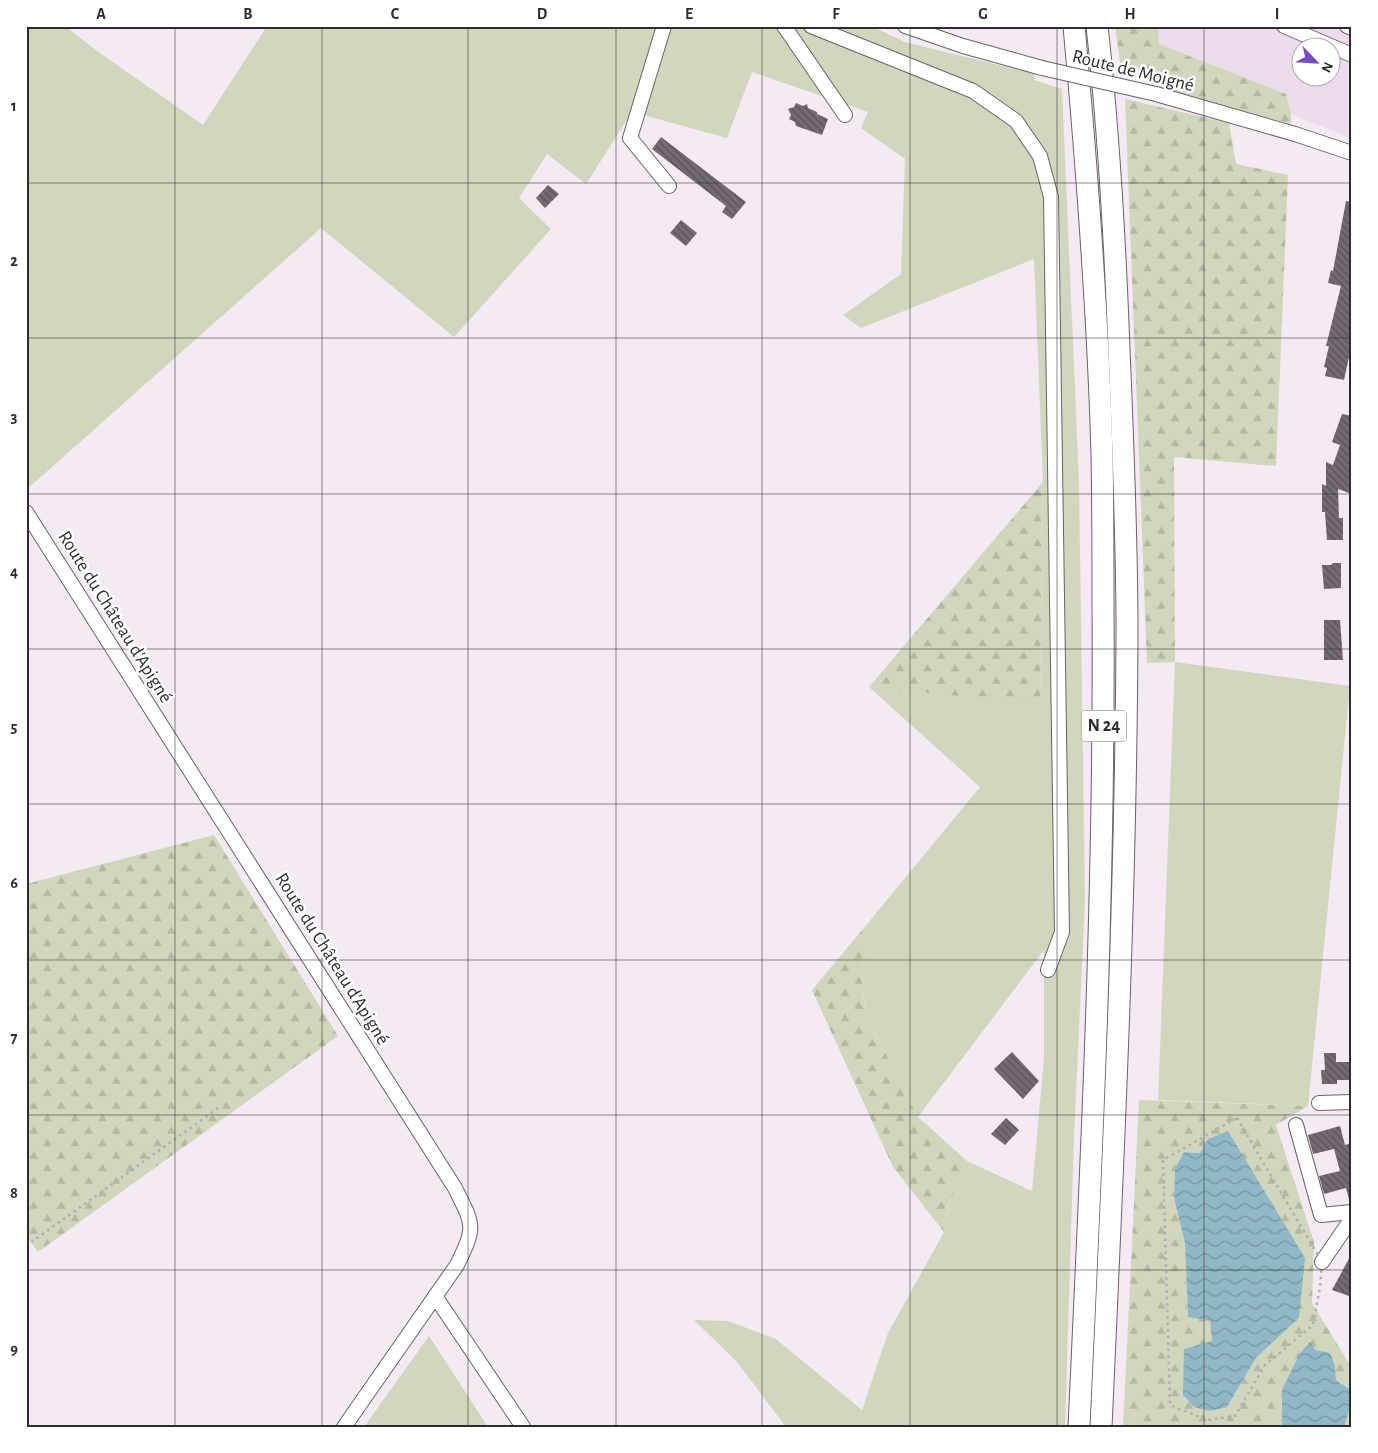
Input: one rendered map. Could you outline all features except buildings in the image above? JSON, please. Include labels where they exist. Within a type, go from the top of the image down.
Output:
[{"type":"highway","name":"N 24","points":[[1074,26],[1086,161],[1098,361],[1102,459],[1104,689],[1100,920],[1079,1427]]},
{"type":"highway","name":"N 24","points":[[1097,26],[1116,264],[1124,452],[1127,629],[1121,929],[1101,1427]]},
{"type":"street","points":[[664,26],[630,138],[669,186]]},
{"type":"street","points":[[784,26],[845,115]]},
{"type":"street","points":[[811,26],[973,92],[1016,121],[1040,156],[1051,197],[1062,932],[1048,970]]},
{"type":"street","name":"Route de Moigné","points":[[905,26],[963,46],[1042,68],[1156,94],[1296,134],[1352,153]]},
{"type":"street","points":[[1284,26],[1352,55]]},
{"type":"street","points":[[1347,26],[1352,28]]},
{"type":"street","name":"Route du Château d'Apigné","points":[[26,512],[455,1188],[470,1218],[470,1238],[457,1265],[344,1427]]},
{"type":"street","points":[[1319,1103],[1352,1102]]},
{"type":"street","points":[[1296,1125],[1321,1215],[1352,1212]]},
{"type":"street","points":[[1322,1262],[1352,1218]]},
{"type":"street","points":[[435,1296],[523,1427]]},
{"type":"path","points":[[26,1246],[221,1106]]},
{"type":"path","points":[[1237,1118],[1322,1262],[1320,1287],[1313,1325],[1265,1365],[1235,1416],[1207,1420],[1170,1405],[1163,1160],[1237,1118]]},
{"type":"shaded area","points":[[1158,26],[1352,26],[1352,139],[1291,114],[1286,94],[1159,44]]},
{"type":"green space","points":[[26,26],[65,26],[97,51],[203,125],[267,26],[871,26],[905,42],[1035,74],[1034,80],[1062,89],[1079,481],[1085,901],[1074,1136],[1065,1427],[786,1427],[737,1362],[694,1320],[728,1321],[776,1339],[862,1410],[888,1333],[944,1232],[948,1205],[967,1161],[1032,1191],[1044,1058],[1044,950],[918,1117],[865,1013],[862,975],[868,923],[980,787],[869,687],[1040,703],[1043,482],[1034,259],[861,328],[843,315],[901,274],[905,159],[861,128],[868,112],[752,72],[727,138],[632,112],[586,184],[547,154],[519,198],[551,229],[454,337],[321,228],[26,490]]},
{"type":"green space","points":[[1115,26],[1158,26],[1159,44],[1286,94],[1291,114],[1291,124],[1165,89],[1164,78],[1121,69]]},
{"type":"green space","points":[[1125,99],[1229,123],[1236,164],[1288,175],[1276,466],[1174,457],[1175,662],[1147,663]]},
{"type":"green space","points":[[1043,482],[1040,704],[869,687]]},
{"type":"green space","points":[[1175,662],[1350,686],[1308,1106],[1158,1100]]},
{"type":"green space","points":[[214,835],[338,1036],[38,1252],[26,1235],[26,884]]},
{"type":"green space","points":[[868,923],[862,975],[865,1013],[918,1117],[967,1161],[948,1205],[944,1232],[893,1167],[812,990]]},
{"type":"green space","points":[[1139,1100],[1308,1106],[1276,1125],[1314,1242],[1312,1303],[1352,1368],[1352,1427],[1344,1427],[1343,1384],[1336,1380],[1335,1366],[1282,1390],[1282,1427],[1123,1427]],"holes":[[[1184,1152],[1200,1153],[1299,1318],[1256,1358],[1227,1407],[1212,1341],[1210,1321],[1188,1317],[1185,1243],[1174,1197],[1175,1168]]]},
{"type":"green space","points":[[429,1336],[488,1427],[364,1427]]},
{"type":"water","points":[[1228,1131],[1305,1258],[1299,1318],[1256,1358],[1227,1407],[1210,1411],[1194,1407],[1183,1395],[1184,1349],[1212,1341],[1210,1321],[1188,1317],[1185,1243],[1174,1198],[1175,1168],[1184,1152],[1200,1153],[1208,1139]]},
{"type":"water","points":[[1310,1342],[1315,1350],[1330,1353],[1335,1366],[1336,1380],[1349,1389],[1351,1404],[1344,1427],[1282,1427],[1282,1390],[1300,1353]]}]
